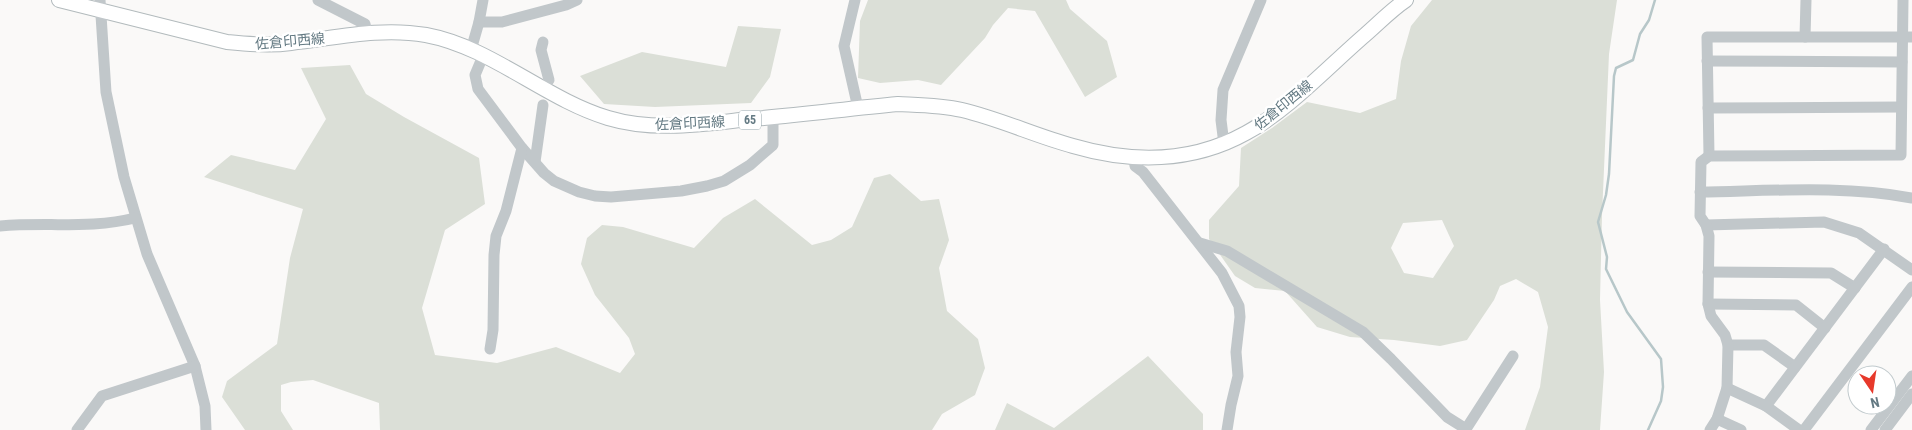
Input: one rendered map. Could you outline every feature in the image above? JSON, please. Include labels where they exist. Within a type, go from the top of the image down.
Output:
[{"type":"main road","name":"佐倉印西線","points":[[60,0],[101,6],[227,42],[252,45],[289,44],[367,33],[407,33],[428,36],[477,53],[586,110],[626,122],[650,126],[688,125],[898,104],[917,105],[961,110],[1072,146],[1109,156],[1134,158],[1158,158],[1190,154],[1224,144],[1247,133],[1271,117],[1406,0]]},
{"type":"street","points":[[318,0],[365,24],[367,33]]},
{"type":"street","points":[[483,0],[479,22],[475,75],[478,89],[534,162],[554,181],[566,188],[595,196],[611,197],[681,191],[724,181],[750,165],[773,145],[773,117]]},
{"type":"street","points":[[479,22],[502,22],[566,5],[577,0]]},
{"type":"street","points":[[855,0],[844,46],[858,108]]},
{"type":"street","points":[[1224,144],[1221,120],[1224,90],[1260,0]]},
{"type":"street","points":[[1806,0],[1806,37]]},
{"type":"street","points":[[1710,430],[1717,419],[1726,388],[1728,345],[1725,335],[1711,316],[1708,304],[1709,236],[1706,225],[1700,216],[1701,162],[1709,156],[1901,155],[1902,62],[1907,37],[1903,0]]},
{"type":"street","points":[[101,6],[106,92],[124,177],[147,254],[195,366],[205,406],[206,430]]},
{"type":"street","points":[[1709,156],[1707,37],[1907,37]]},
{"type":"street","points":[[543,42],[541,50],[549,80]]},
{"type":"street","points":[[1708,61],[1902,62]]},
{"type":"street","points":[[534,162],[544,105]]},
{"type":"street","points":[[1708,108],[1901,108]]},
{"type":"street","points":[[490,349],[493,330],[496,236],[513,187],[522,148]]},
{"type":"street","points":[[1134,158],[1135,166],[1143,172],[1222,272],[1239,306],[1240,317],[1236,352],[1238,376],[1227,430]]},
{"type":"street","points":[[1700,192],[1829,190],[1864,193],[1881,192],[1912,198]]},
{"type":"street","points":[[1864,193],[1912,205]]},
{"type":"street","points":[[0,226],[23,224],[74,226],[119,222],[135,218]]},
{"type":"street","points":[[1706,225],[1824,222],[1859,233],[1912,270]]},
{"type":"street","points":[[1200,243],[1227,251],[1363,332],[1447,418],[1466,429],[1513,356]]},
{"type":"street","points":[[1766,406],[1884,249]]},
{"type":"street","points":[[1708,272],[1831,273],[1855,288]]},
{"type":"street","points":[[1804,430],[1912,287]]},
{"type":"street","points":[[1708,304],[1796,305],[1825,328]]},
{"type":"street","points":[[1728,345],[1764,345],[1795,367]]},
{"type":"street","points":[[77,430],[102,396],[195,366]]},
{"type":"street","points":[[1885,430],[1909,391],[1912,376]]},
{"type":"street","points":[[1726,388],[1766,406],[1799,430]]},
{"type":"street","points":[[1871,430],[1909,391]]},
{"type":"street","points":[[1717,419],[1740,430]]},
{"type":"shaded area","points":[[868,0],[1066,0],[1070,9],[1107,41],[1117,77],[1085,97],[1035,11],[1008,8],[993,25],[985,38],[941,85],[918,80],[880,83],[858,78],[860,21]]},
{"type":"shaded area","points":[[1432,0],[1617,0],[1609,54],[1602,215],[1600,300],[1604,372],[1600,430],[1525,430],[1540,387],[1548,327],[1538,292],[1516,279],[1500,286],[1494,300],[1467,340],[1440,346],[1350,337],[1317,327],[1285,291],[1255,288],[1235,276],[1209,239],[1209,220],[1239,186],[1241,148],[1307,102],[1360,113],[1396,99],[1401,61],[1411,26]],"holes":[[[1442,220],[1454,246],[1433,278],[1404,273],[1391,248],[1403,223]]]},
{"type":"shaded area","points":[[738,26],[781,29],[770,77],[751,103],[655,107],[604,104],[580,76],[642,52],[726,67]]},
{"type":"shaded area","points":[[350,65],[366,94],[479,158],[485,204],[445,230],[422,308],[435,355],[497,363],[556,347],[620,373],[635,354],[629,338],[595,295],[581,264],[587,238],[602,225],[623,227],[694,248],[723,218],[755,199],[812,245],[831,240],[852,227],[874,178],[890,174],[921,201],[939,199],[949,240],[939,268],[947,311],[978,339],[985,368],[975,395],[942,414],[932,430],[380,430],[379,403],[313,380],[281,385],[281,411],[293,430],[245,430],[222,397],[227,381],[277,344],[290,258],[303,209],[204,177],[231,155],[295,170],[326,119],[301,68]]},
{"type":"shaded area","points":[[1148,356],[1203,414],[1203,430],[995,430],[1007,403],[1054,428]]},
{"type":"waterway","points":[[1648,430],[1661,401],[1663,387],[1661,359],[1627,312],[1606,269],[1607,257],[1598,222],[1606,195],[1609,174],[1616,68],[1633,60],[1640,34],[1649,20],[1655,0]]}]
